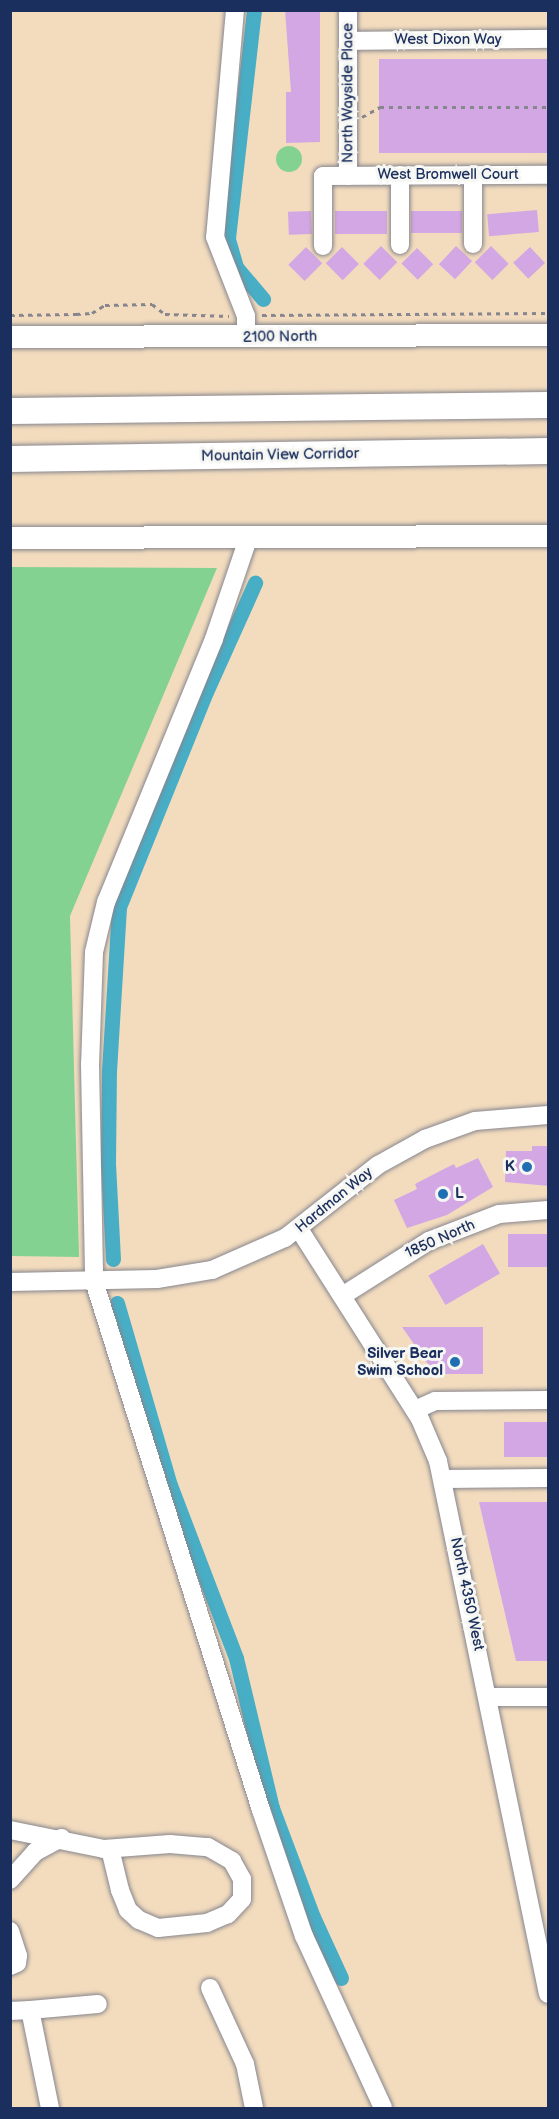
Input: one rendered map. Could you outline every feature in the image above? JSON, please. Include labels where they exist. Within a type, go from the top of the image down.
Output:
[{"type":"highway","points":[[10,411],[549,405]]},
{"type":"highway","name":"Mountain View Corridor","points":[[10,459],[549,451]]},
{"type":"main road","name":"2100 North","points":[[10,337],[246,326],[549,335]]},
{"type":"main road","points":[[10,538],[549,536]]},
{"type":"street","points":[[235,10],[215,237],[246,326]]},
{"type":"street","name":"North Wayside Place","points":[[348,10],[348,176]]},
{"type":"street","name":"West Dixon Way","points":[[348,41],[549,39]]},
{"type":"street","points":[[399,175],[399,245]]},
{"type":"street","points":[[473,175],[473,244]]},
{"type":"street","name":"West Bromwell Court","points":[[323,246],[323,176],[549,175]]},
{"type":"street","points":[[249,536],[214,639],[106,902],[94,952],[90,1064],[94,1281],[261,1810],[304,1936],[383,2109]]},
{"type":"street","name":"Hardman Way","points":[[10,1282],[157,1279],[212,1270],[253,1256],[299,1229],[378,1165],[425,1138],[476,1121],[549,1115]]},
{"type":"street","name":"1850 North","points":[[342,1296],[429,1241],[499,1214],[549,1210]]},
{"type":"street","name":"North 4350 West","points":[[299,1229],[414,1410],[433,1444],[443,1479],[489,1697],[549,1994]]},
{"type":"street","points":[[414,1410],[435,1401],[549,1401]]},
{"type":"street","points":[[443,1479],[549,1478]]},
{"type":"street","points":[[489,1697],[549,1697]]},
{"type":"street","points":[[10,1830],[110,1849],[170,1844],[208,1847],[232,1861],[242,1879],[242,1899],[228,1914],[207,1923],[158,1928],[139,1920],[128,1910],[120,1890],[110,1849]]},
{"type":"street","points":[[10,1880],[35,1852],[61,1838]]},
{"type":"street","points":[[10,1932],[18,1956],[17,1963],[10,1966]]},
{"type":"street","points":[[210,1989],[245,2064],[254,2109]]},
{"type":"street","points":[[10,2011],[98,2004]]},
{"type":"street","points":[[30,2010],[50,2109]]},
{"type":"path","points":[[357,117],[369,117],[380,107],[549,107]]},
{"type":"path","points":[[10,315],[92,313],[105,305],[152,304],[165,314],[246,326],[549,313]]},
{"type":"green space","points":[[289,146],[298,150],[302,159],[298,168],[289,172],[280,168],[276,159],[280,150]]},
{"type":"green space","points":[[11,567],[217,568],[70,916],[79,1257],[11,1256]]},
{"type":"building","points":[[285,10],[320,10],[320,142],[286,143],[286,92],[291,92]]},
{"type":"building","points":[[379,59],[548,59],[548,153],[379,153]]},
{"type":"building","points":[[537,210],[539,232],[489,236],[487,214]]},
{"type":"building","points":[[311,211],[312,234],[289,235],[288,212]]},
{"type":"building","points":[[335,211],[387,211],[387,234],[335,234]]},
{"type":"building","points":[[411,211],[462,211],[462,233],[411,233]]},
{"type":"building","points":[[381,246],[397,262],[380,280],[363,264]]},
{"type":"building","points":[[456,246],[472,261],[455,279],[439,264]]},
{"type":"building","points":[[491,246],[509,264],[492,280],[475,262]]},
{"type":"building","points":[[306,247],[322,263],[305,281],[288,265]]},
{"type":"building","points":[[342,247],[359,264],[343,280],[326,263]]},
{"type":"building","points":[[530,247],[545,263],[528,279],[513,263]]},
{"type":"building","points":[[417,248],[433,264],[418,280],[401,264]]},
{"type":"building","name":"K","points":[[532,1146],[549,1146],[549,1186],[505,1182],[506,1151],[532,1151]]},
{"type":"building","name":"L","points":[[478,1158],[493,1187],[447,1215],[407,1228],[394,1200],[417,1189],[415,1184],[454,1164],[456,1168]]},
{"type":"building","points":[[508,1234],[548,1234],[548,1267],[508,1267]]},
{"type":"building","points":[[483,1244],[500,1273],[445,1305],[428,1276]]},
{"type":"building","name":"Silver Bear Swim School","points":[[402,1327],[483,1327],[483,1374],[435,1374]]},
{"type":"building","points":[[504,1422],[548,1422],[548,1457],[504,1457]]},
{"type":"building","points":[[479,1502],[549,1502],[549,1661],[516,1661]]},
{"type":"waterway","points":[[254,10],[228,239],[236,267],[263,299]]},
{"type":"waterway","points":[[113,1259],[108,1163],[109,1071],[119,907],[206,692],[255,583]]},
{"type":"waterway","points":[[117,1303],[170,1485],[236,1658],[272,1808],[313,1917],[341,1978]]},
{"type":"place","name":"K","points":[[527,1167]]},
{"type":"place","name":"L","points":[[443,1194]]},
{"type":"place","name":"Silver Bear Swim School","points":[[455,1362]]}]
